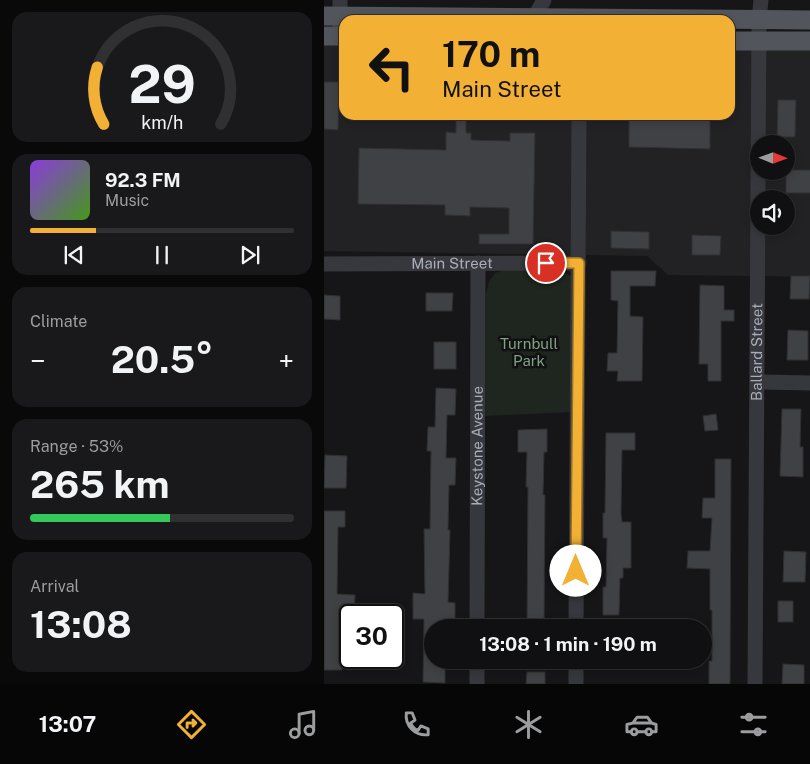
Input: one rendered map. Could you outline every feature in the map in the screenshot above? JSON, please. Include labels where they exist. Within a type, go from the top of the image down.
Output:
[{"type":"main road","points":[[335,11],[449,15]]},
{"type":"main road","points":[[735,20],[810,20]]},
{"type":"main road","points":[[735,40],[810,41]]},
{"type":"street","points":[[536,15],[544,0]]},
{"type":"street","name":"Ballard Street","points":[[754,684],[759,20],[761,0]]},
{"type":"street","points":[[335,11],[336,36]]},
{"type":"street","points":[[576,619],[580,120]]},
{"type":"street","name":"Main Street","points":[[324,264],[579,263]]},
{"type":"street","name":"Keystone Avenue","points":[[477,619],[478,264]]},
{"type":"street","points":[[757,382],[810,383]]},
{"type":"street","points":[[477,669],[477,684]]},
{"type":"street","points":[[576,669],[576,684]]},
{"type":"shaded area","points":[[324,44],[339,44],[339,120],[572,120],[572,255],[324,251]]},
{"type":"shaded area","points":[[735,48],[752,49],[752,135],[750,135],[751,276],[668,275],[647,256],[586,255],[586,120],[735,120]]},
{"type":"shaded area","points":[[766,49],[810,49],[810,277],[765,276],[765,235],[795,235],[795,190],[765,190],[765,180],[795,180],[795,135],[766,135]]},
{"type":"green space","name":"Turnbull Park","points":[[557,269],[571,276],[572,412],[485,416],[486,293],[489,282],[495,273],[505,270]]},
{"type":"building","points":[[324,82],[339,82],[338,130],[324,129]]},
{"type":"building","points":[[778,100],[796,100],[795,137],[795,135],[777,135]]},
{"type":"building","points":[[456,120],[466,120],[466,133],[471,133],[471,140],[510,141],[510,133],[535,133],[533,244],[479,244],[479,234],[509,234],[509,208],[470,207],[470,216],[445,215],[445,205],[358,204],[359,148],[446,150],[446,132],[456,133]]},
{"type":"building","points":[[629,120],[710,120],[710,149],[629,147]]},
{"type":"building","points":[[795,170],[811,170],[811,193],[795,193],[795,190],[786,190],[786,180],[795,180]]},
{"type":"building","points":[[611,231],[649,232],[649,249],[611,248]]},
{"type":"building","points":[[692,235],[721,236],[720,255],[692,255]]},
{"type":"building","points":[[611,271],[656,271],[655,286],[630,286],[630,316],[643,317],[642,381],[617,381],[618,371],[607,371],[608,353],[617,353],[618,301],[611,300]]},
{"type":"building","points":[[791,276],[810,276],[809,299],[790,299]]},
{"type":"building","points":[[700,285],[724,286],[724,310],[734,310],[734,321],[721,321],[721,381],[708,381],[708,364],[699,364]]},
{"type":"building","points":[[426,293],[453,293],[452,311],[426,311]]},
{"type":"building","points":[[324,295],[340,296],[340,320],[324,319]]},
{"type":"building","points":[[788,330],[808,331],[808,360],[787,360]]},
{"type":"building","points":[[434,342],[456,342],[456,369],[434,369]]},
{"type":"building","points":[[436,388],[456,389],[455,415],[447,415],[446,458],[456,458],[455,485],[449,485],[448,530],[450,530],[448,602],[455,603],[455,619],[413,619],[413,593],[425,594],[424,529],[430,529],[431,451],[427,451],[428,427],[435,427]]},
{"type":"building","points":[[782,409],[801,409],[800,447],[803,447],[803,477],[780,476]]},
{"type":"building","points":[[716,414],[718,430],[705,431],[703,416]]},
{"type":"building","points":[[547,429],[547,452],[544,452],[543,495],[545,495],[544,619],[527,619],[527,452],[518,452],[518,430]]},
{"type":"building","points":[[606,433],[635,433],[635,450],[622,450],[621,513],[622,522],[631,522],[631,568],[623,568],[623,578],[620,578],[619,615],[603,615],[603,587],[606,587],[607,538],[603,538]]},
{"type":"building","points":[[325,455],[347,456],[346,488],[324,488]]},
{"type":"building","points":[[715,459],[731,459],[730,684],[709,684],[709,669],[712,669],[710,569],[687,568],[688,551],[710,551],[712,518],[702,518],[703,498],[715,498]]},
{"type":"building","points":[[324,511],[345,511],[345,527],[338,527],[337,594],[355,595],[355,604],[339,604],[339,669],[342,670],[324,670]]},
{"type":"building","points":[[784,551],[806,552],[805,582],[783,582]]},
{"type":"building","points":[[778,601],[793,601],[793,622],[778,622]]},
{"type":"building","points":[[424,619],[424,669],[445,669],[445,683],[423,682]]},
{"type":"building","points":[[783,664],[804,665],[804,684],[782,684]]},
{"type":"building","points":[[527,672],[545,672],[545,684],[526,684]]},
{"type":"route","points":[[546,263],[579,263],[576,571]]}]
